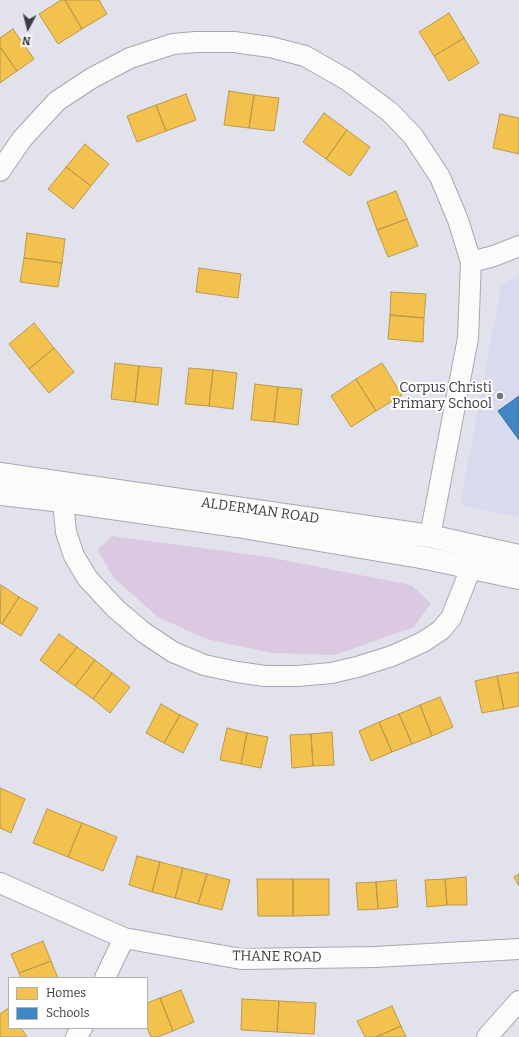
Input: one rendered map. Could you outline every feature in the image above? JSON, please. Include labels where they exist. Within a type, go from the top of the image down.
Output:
[{"type":"street","points":[[0,172],[22,139],[57,101],[92,78],[130,58],[172,44],[196,42],[234,42],[270,47],[305,56],[346,80],[390,112],[414,136],[440,177],[458,220],[470,262],[468,338],[430,536]]},
{"type":"street","points":[[470,262],[494,256],[519,246]]},
{"type":"street","name":"ALDERMAN ROAD","points":[[0,474],[430,536],[519,556]]},
{"type":"street","name":"ALDERMAN ROAD","points":[[0,494],[63,501],[236,526],[426,558],[519,578]]},
{"type":"street","points":[[63,501],[66,532],[74,556],[88,579],[116,608],[143,632],[172,652],[204,665],[236,672],[265,676],[298,676],[331,673],[357,667],[392,656],[423,642],[441,630],[450,618],[471,568]]},
{"type":"street","name":"THANE ROAD","points":[[0,883],[124,938],[241,959],[375,957],[519,949]]},
{"type":"street","points":[[105,977],[124,938]]},
{"type":"street","points":[[487,1037],[519,1001]]},
{"type":"shaded area","name":"Corpus Christi Primary School","points":[[519,275],[519,517],[460,505],[501,286]]},
{"type":"shaded area","points":[[112,536],[268,557],[411,585],[431,603],[414,627],[335,655],[272,653],[206,639],[158,617],[114,578],[97,550]]},
{"type":"building: Homes","points":[[61,0],[65,0],[82,29],[58,44],[39,14]]},
{"type":"building: Homes","points":[[65,0],[99,0],[107,14],[82,29]]},
{"type":"building: Homes","points":[[449,13],[464,38],[434,56],[419,32]]},
{"type":"building: Homes","points":[[13,29],[34,59],[17,71],[0,47],[0,38]]},
{"type":"building: Homes","points":[[464,38],[479,63],[449,81],[434,56]]},
{"type":"building: Homes","points":[[0,47],[17,71],[0,83]]},
{"type":"building: Homes","points":[[229,91],[254,95],[249,128],[224,125]]},
{"type":"building: Homes","points":[[186,94],[196,120],[166,131],[156,105]]},
{"type":"building: Homes","points":[[254,95],[279,98],[274,131],[249,128]]},
{"type":"building: Homes","points":[[156,105],[166,131],[137,142],[127,116]]},
{"type":"building: Homes","points":[[324,113],[347,130],[326,159],[303,142]]},
{"type":"building: Homes","points":[[500,114],[519,118],[519,154],[493,148]]},
{"type":"building: Homes","points":[[347,130],[370,147],[350,176],[326,159]]},
{"type":"building: Homes","points":[[85,144],[109,164],[91,186],[66,167]]},
{"type":"building: Homes","points":[[66,167],[91,186],[73,209],[48,189]]},
{"type":"building: Homes","points":[[396,191],[407,219],[377,230],[367,202]]},
{"type":"building: Homes","points":[[407,219],[418,246],[388,257],[377,230]]},
{"type":"building: Homes","points":[[27,233],[65,239],[62,263],[24,258]]},
{"type":"building: Homes","points":[[24,258],[62,263],[58,287],[20,282]]},
{"type":"building: Homes","points":[[199,268],[241,274],[238,298],[196,292]]},
{"type":"building: Homes","points":[[391,292],[426,294],[424,318],[390,315]]},
{"type":"building: Homes","points":[[390,315],[424,318],[423,342],[388,339]]},
{"type":"building: Homes","points":[[34,323],[54,348],[29,369],[9,344]]},
{"type":"building: Homes","points":[[54,348],[74,372],[49,393],[29,369]]},
{"type":"building: Homes","points":[[115,363],[139,366],[135,402],[111,399]]},
{"type":"building: Homes","points":[[382,363],[402,395],[376,411],[356,379]]},
{"type":"building: Homes","points":[[139,366],[162,368],[158,405],[135,402]]},
{"type":"building: Homes","points":[[189,368],[213,370],[209,406],[185,404]]},
{"type":"building: Homes","points":[[213,370],[237,373],[233,409],[209,406]]},
{"type":"building: Homes","points":[[356,379],[376,411],[351,427],[331,396]]},
{"type":"building: Homes","points":[[255,384],[278,387],[274,422],[251,420]]},
{"type":"building: Homes","points":[[278,387],[302,389],[298,425],[274,422]]},
{"type":"building: Homes","points":[[1,585],[19,597],[2,624],[0,623]]},
{"type":"building: Homes","points":[[19,597],[38,608],[21,636],[2,624]]},
{"type":"building: Homes","points":[[59,634],[77,647],[57,673],[40,660]]},
{"type":"building: Homes","points":[[77,647],[95,660],[75,686],[57,673]]},
{"type":"building: Homes","points":[[95,660],[112,673],[93,699],[75,686]]},
{"type":"building: Homes","points":[[519,672],[519,706],[504,709],[497,676]]},
{"type":"building: Homes","points":[[112,673],[130,687],[110,713],[93,699]]},
{"type":"building: Homes","points":[[497,676],[504,709],[482,713],[475,681]]},
{"type":"building: Homes","points":[[440,697],[453,727],[432,736],[420,705]]},
{"type":"building: Homes","points":[[161,704],[180,715],[164,743],[146,733]]},
{"type":"building: Homes","points":[[420,705],[432,736],[412,744],[399,714]]},
{"type":"building: Homes","points":[[399,714],[412,744],[392,752],[379,722]]},
{"type":"building: Homes","points":[[180,715],[198,724],[183,753],[164,743]]},
{"type":"building: Homes","points":[[379,722],[392,752],[371,761],[359,731]]},
{"type":"building: Homes","points":[[227,728],[247,733],[241,764],[220,760]]},
{"type":"building: Homes","points":[[332,732],[334,765],[313,766],[311,734]]},
{"type":"building: Homes","points":[[247,733],[268,737],[261,768],[241,764]]},
{"type":"building: Homes","points":[[311,734],[313,766],[292,768],[290,735]]},
{"type":"building: Homes","points":[[0,788],[25,799],[11,833],[0,828]]},
{"type":"building: Homes","points":[[47,809],[82,823],[68,857],[33,843]]},
{"type":"building: Homes","points":[[82,823],[117,837],[103,871],[68,857]]},
{"type":"building: Homes","points":[[137,856],[160,862],[152,892],[129,885]]},
{"type":"building: Homes","points":[[160,862],[183,868],[175,898],[152,892]]},
{"type":"building: Homes","points":[[183,868],[207,874],[198,904],[175,898]]},
{"type":"building: Homes","points":[[207,874],[230,880],[222,910],[198,904]]},
{"type":"building: Homes","points":[[519,874],[519,886],[514,877]]},
{"type":"building: Homes","points":[[466,877],[467,905],[447,905],[445,879]]},
{"type":"building: Homes","points":[[257,879],[293,879],[293,916],[258,916]]},
{"type":"building: Homes","points":[[293,879],[329,879],[329,915],[293,916]]},
{"type":"building: Homes","points":[[445,879],[447,905],[427,907],[425,880]]},
{"type":"building: Homes","points":[[396,880],[398,907],[378,909],[376,882]]},
{"type":"building: Homes","points":[[376,882],[378,909],[358,910],[356,883]]},
{"type":"building: Homes","points":[[43,941],[51,961],[19,973],[11,954]]},
{"type":"building: Homes","points":[[51,961],[58,977],[21,977],[19,973]]},
{"type":"building: Homes","points":[[181,990],[194,1022],[173,1031],[160,998]]},
{"type":"building: Homes","points":[[160,998],[173,1031],[157,1037],[151,1037],[147,1029],[148,1003]]},
{"type":"building: Homes","points":[[242,999],[279,1001],[277,1032],[241,1030]]},
{"type":"building: Homes","points":[[279,1001],[316,1003],[314,1034],[277,1032]]},
{"type":"building: Homes","points":[[392,1006],[401,1026],[376,1037],[365,1037],[357,1021]]},
{"type":"building: Homes","points":[[7,1009],[8,1029],[22,1029],[27,1037],[0,1037],[0,1014]]},
{"type":"building: Homes","points":[[401,1026],[406,1037],[376,1037]]},
{"type":"building: Schools","points":[[519,396],[519,440],[498,411]]},
{"type":"place","name":"Corpus Christi Primary School","points":[[500,396]]}]
